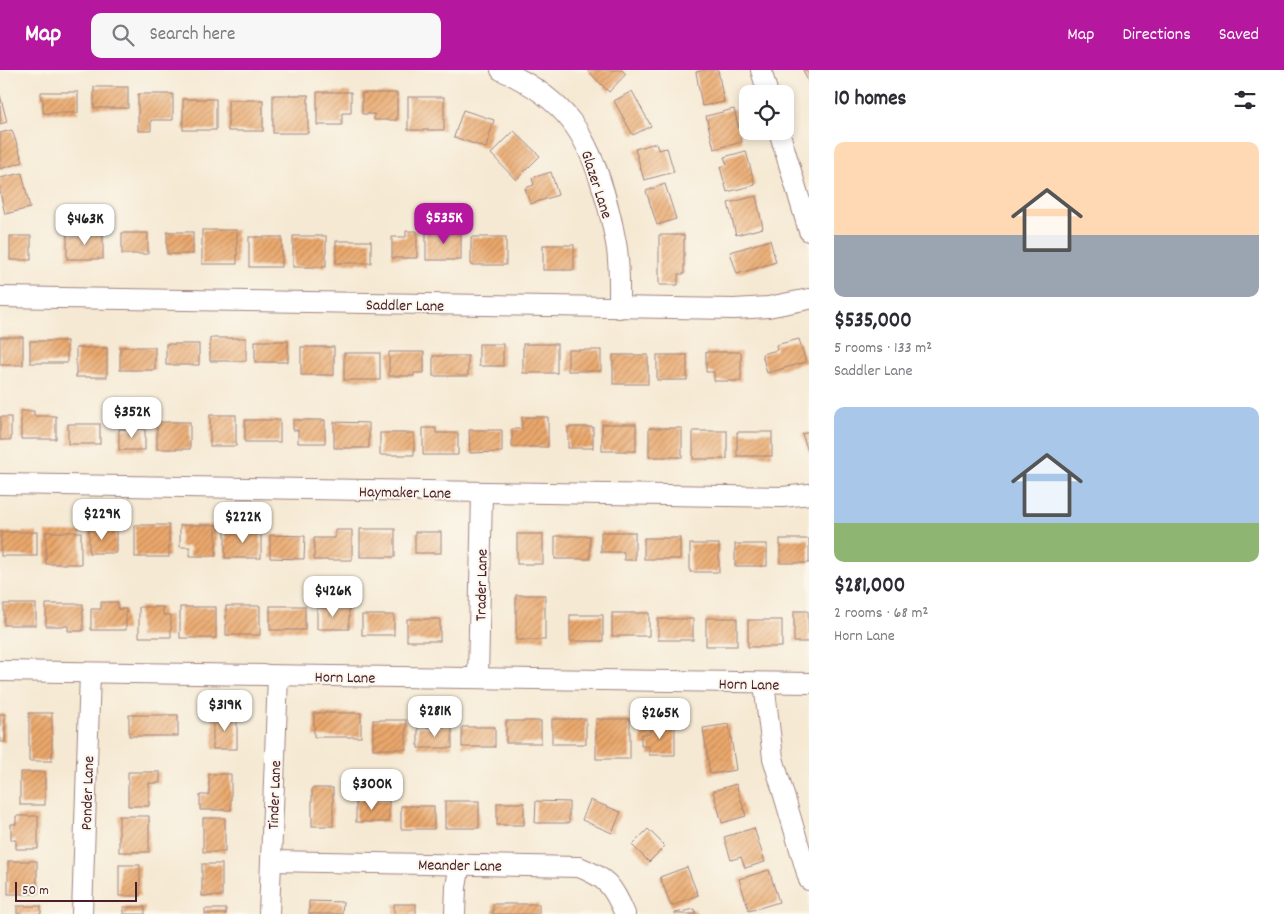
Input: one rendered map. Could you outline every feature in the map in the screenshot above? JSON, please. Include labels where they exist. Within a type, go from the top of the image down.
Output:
[{"type":"street","name":"Glazer Lane","points":[[501,70],[519,78],[543,93],[571,121],[587,145],[601,184],[616,244],[619,308]]},
{"type":"street","points":[[761,70],[765,85]]},
{"type":"street","points":[[782,140],[809,231]]},
{"type":"street","name":"Saddler Lane","points":[[0,297],[734,309],[768,307],[809,299]]},
{"type":"street","name":"Haymaker Lane","points":[[0,484],[783,497],[809,494]]},
{"type":"street","name":"Trader Lane","points":[[478,678],[482,492]]},
{"type":"street","name":"Horn Lane","points":[[0,671],[809,683]]},
{"type":"street","name":"Ponder Lane","points":[[82,914],[90,673]]},
{"type":"street","name":"Tinder Lane","points":[[269,914],[278,676]]},
{"type":"street","points":[[764,683],[773,758],[809,880]]},
{"type":"street","name":"Meander Lane","points":[[271,861],[579,867],[600,875],[616,894],[625,914]]},
{"type":"street","points":[[455,914],[460,864]]},
{"type":"building","points":[[587,70],[622,70],[626,74],[609,92]]},
{"type":"building","points":[[718,70],[724,102],[702,106],[696,72]]},
{"type":"building","points":[[803,70],[809,70],[809,84]]},
{"type":"building","points":[[94,87],[128,87],[128,108],[94,108]]},
{"type":"building","points":[[632,91],[651,126],[633,135],[614,101]]},
{"type":"building","points":[[41,92],[78,92],[78,113],[43,113]]},
{"type":"building","points":[[317,92],[351,92],[351,113],[342,113],[342,125],[317,125]]},
{"type":"building","points":[[362,93],[397,93],[397,120],[374,120],[374,114],[362,114]]},
{"type":"building","points":[[138,94],[173,94],[173,120],[151,120],[151,131],[138,131]]},
{"type":"building","points":[[0,95],[7,122],[0,124]]},
{"type":"building","points":[[273,95],[308,95],[308,133],[273,133]]},
{"type":"building","points":[[408,97],[444,97],[444,130],[408,130]]},
{"type":"building","points":[[183,99],[216,99],[216,130],[183,130]]},
{"type":"building","points":[[228,100],[263,100],[263,131],[228,131]]},
{"type":"building","points":[[734,109],[739,130],[739,140],[742,142],[714,149],[706,116]]},
{"type":"building","points":[[463,110],[494,120],[486,148],[454,137]]},
{"type":"building","points":[[12,130],[23,162],[0,169],[0,133]]},
{"type":"building","points":[[514,131],[540,156],[516,180],[491,154]]},
{"type":"building","points":[[656,143],[658,150],[667,148],[674,172],[644,180],[635,149]]},
{"type":"building","points":[[746,151],[755,185],[727,192],[720,167],[727,165],[724,157]]},
{"type":"building","points":[[551,172],[558,195],[530,204],[525,188],[534,185],[532,178]]},
{"type":"building","points":[[22,173],[30,208],[5,214],[0,192],[0,178]]},
{"type":"building","points":[[665,184],[676,219],[657,225],[646,191]]},
{"type":"building","points":[[756,196],[763,228],[736,235],[728,203]]},
{"type":"building","points":[[202,230],[237,230],[237,264],[202,264]]},
{"type":"building","points":[[426,230],[461,230],[461,260],[426,260]]},
{"type":"building","points":[[406,231],[417,231],[417,258],[392,258],[392,237],[406,237]]},
{"type":"building","points":[[167,232],[193,232],[193,254],[167,254]]},
{"type":"building","points":[[122,233],[148,233],[148,254],[122,254]]},
{"type":"building","points":[[67,234],[103,234],[103,259],[67,259]]},
{"type":"building","points":[[659,235],[684,235],[684,274],[678,274],[678,285],[659,285]]},
{"type":"building","points":[[10,236],[31,236],[31,260],[10,260]]},
{"type":"building","points":[[293,236],[326,236],[326,267],[293,267]]},
{"type":"building","points":[[249,237],[282,237],[282,267],[249,267]]},
{"type":"building","points":[[471,237],[506,237],[506,265],[471,265]]},
{"type":"building","points":[[770,240],[776,262],[737,274],[730,252]]},
{"type":"building","points":[[336,241],[371,241],[371,263],[336,263]]},
{"type":"building","points":[[543,245],[574,245],[574,270],[543,270]]},
{"type":"building","points":[[0,337],[23,337],[23,365],[0,365]]},
{"type":"building","points":[[210,338],[246,338],[246,361],[210,361]]},
{"type":"building","points":[[799,339],[806,362],[767,373],[762,354],[777,350],[776,345]]},
{"type":"building","points":[[30,341],[67,341],[67,363],[30,363]]},
{"type":"building","points":[[255,341],[288,341],[288,362],[255,362]]},
{"type":"building","points":[[166,344],[199,344],[199,365],[166,365]]},
{"type":"building","points":[[479,344],[503,344],[503,366],[479,366]]},
{"type":"building","points":[[523,344],[557,344],[557,373],[523,373]]},
{"type":"building","points":[[120,347],[155,347],[155,370],[120,370]]},
{"type":"building","points":[[301,347],[334,347],[334,375],[301,375]]},
{"type":"building","points":[[76,348],[107,348],[107,377],[76,377]]},
{"type":"building","points":[[568,350],[601,350],[601,371],[568,371]]},
{"type":"building","points":[[389,352],[424,352],[424,373],[414,373],[414,376],[389,376]]},
{"type":"building","points":[[706,352],[741,352],[741,381],[714,381],[714,372],[706,372]]},
{"type":"building","points":[[344,353],[380,353],[380,380],[344,380]]},
{"type":"building","points":[[613,355],[648,355],[648,384],[613,384]]},
{"type":"building","points":[[657,355],[687,355],[687,380],[657,380]]},
{"type":"building","points":[[433,356],[468,356],[468,376],[433,376]]},
{"type":"building","points":[[21,411],[34,411],[34,416],[56,416],[56,439],[21,439]]},
{"type":"building","points":[[210,415],[236,415],[236,446],[210,446]]},
{"type":"building","points":[[0,417],[11,417],[11,440],[0,440]]},
{"type":"building","points":[[522,417],[548,417],[548,447],[512,447],[512,429],[522,429]]},
{"type":"building","points":[[245,420],[280,420],[280,442],[245,442]]},
{"type":"building","points":[[293,420],[325,420],[325,443],[298,443],[298,430],[293,430]]},
{"type":"building","points":[[157,422],[190,422],[190,449],[157,449]]},
{"type":"building","points":[[334,422],[369,423],[369,448],[334,448]]},
{"type":"building","points":[[68,424],[100,424],[100,444],[68,444]]},
{"type":"building","points":[[602,424],[636,424],[636,451],[602,451]]},
{"type":"building","points":[[568,427],[593,427],[593,448],[568,448]]},
{"type":"building","points":[[423,428],[436,428],[436,433],[458,433],[458,455],[423,455]]},
{"type":"building","points":[[649,428],[682,428],[682,457],[649,457]]},
{"type":"building","points":[[119,429],[145,429],[145,450],[119,450]]},
{"type":"building","points":[[469,430],[502,430],[502,452],[470,453]]},
{"type":"building","points":[[693,431],[727,431],[727,459],[693,459]]},
{"type":"building","points":[[737,432],[772,432],[772,456],[737,456]]},
{"type":"building","points":[[809,432],[809,454],[802,434]]},
{"type":"building","points":[[380,433],[414,433],[414,455],[380,455]]},
{"type":"building","points":[[135,525],[169,525],[169,557],[135,557]]},
{"type":"building","points":[[180,525],[216,525],[216,556],[190,556],[190,547],[180,547]]},
{"type":"building","points":[[89,529],[116,529],[116,553],[89,553]]},
{"type":"building","points":[[225,529],[261,529],[261,558],[225,558]]},
{"type":"building","points":[[360,529],[395,529],[395,557],[360,557]]},
{"type":"building","points":[[335,530],[352,530],[352,560],[314,560],[314,538],[335,538]]},
{"type":"building","points":[[1,532],[37,532],[37,556],[1,556]]},
{"type":"building","points":[[46,532],[81,532],[81,564],[46,564]]},
{"type":"building","points":[[415,532],[441,532],[441,553],[415,553]]},
{"type":"building","points":[[601,532],[635,532],[635,560],[624,560],[624,552],[601,552]]},
{"type":"building","points":[[517,534],[543,534],[543,564],[517,564]]},
{"type":"building","points":[[270,535],[305,536],[304,559],[270,558]]},
{"type":"building","points":[[555,536],[590,536],[590,559],[555,559]]},
{"type":"building","points":[[644,538],[680,538],[680,559],[644,559]]},
{"type":"building","points":[[780,539],[809,539],[809,563],[780,563]]},
{"type":"building","points":[[690,544],[719,544],[719,572],[690,572]]},
{"type":"building","points":[[735,544],[767,544],[767,566],[735,566]]},
{"type":"building","points":[[516,595],[545,595],[545,640],[516,640]]},
{"type":"building","points":[[101,602],[118,602],[118,609],[126,609],[126,630],[91,630],[91,609],[101,609]]},
{"type":"building","points":[[4,604],[36,604],[36,625],[4,625]]},
{"type":"building","points":[[46,604],[83,604],[83,631],[68,631],[68,626],[46,626]]},
{"type":"building","points":[[226,606],[260,606],[260,635],[226,635]]},
{"type":"building","points":[[270,606],[305,606],[305,630],[270,630]]},
{"type":"building","points":[[139,607],[163,607],[163,615],[171,615],[171,637],[139,637]]},
{"type":"building","points":[[180,607],[216,607],[216,638],[180,638]]},
{"type":"building","points":[[317,608],[349,608],[349,629],[317,629]]},
{"type":"building","points":[[794,611],[808,611],[809,642],[794,642]]},
{"type":"building","points":[[612,613],[649,613],[649,636],[612,636]]},
{"type":"building","points":[[362,615],[394,615],[394,635],[362,635]]},
{"type":"building","points":[[570,615],[603,615],[603,641],[570,641]]},
{"type":"building","points":[[706,618],[737,618],[737,646],[706,646]]},
{"type":"building","points":[[407,619],[440,619],[440,641],[407,641]]},
{"type":"building","points":[[658,619],[693,619],[693,640],[658,640]]},
{"type":"building","points":[[748,620],[782,620],[782,647],[748,647]]},
{"type":"building","points":[[29,713],[52,713],[52,761],[29,761]]},
{"type":"building","points":[[314,713],[361,713],[361,737],[314,737]]},
{"type":"building","points":[[0,714],[5,714],[5,742],[0,742]]},
{"type":"building","points":[[129,715],[178,715],[178,736],[129,736]]},
{"type":"building","points":[[213,715],[237,715],[237,749],[213,749]]},
{"type":"building","points":[[552,719],[586,719],[586,744],[552,744]]},
{"type":"building","points":[[596,719],[630,719],[630,759],[596,759]]},
{"type":"building","points":[[373,720],[406,720],[406,749],[373,749]]},
{"type":"building","points":[[506,721],[541,721],[541,743],[506,743]]},
{"type":"building","points":[[729,724],[736,770],[710,774],[703,728]]},
{"type":"building","points":[[650,725],[675,725],[675,755],[649,755],[649,746],[641,746],[641,734],[650,734]]},
{"type":"building","points":[[418,727],[452,727],[452,748],[418,748]]},
{"type":"building","points":[[462,727],[495,727],[495,747],[462,747]]},
{"type":"building","points":[[20,772],[45,772],[45,805],[20,805]]},
{"type":"building","points":[[128,772],[160,772],[160,783],[149,783],[149,806],[128,806]]},
{"type":"building","points":[[209,774],[231,774],[231,810],[200,810],[200,795],[209,795]]},
{"type":"building","points":[[736,784],[746,816],[722,823],[713,791]]},
{"type":"building","points":[[312,788],[333,788],[333,826],[312,826]]},
{"type":"building","points":[[356,800],[389,800],[389,822],[356,822]]},
{"type":"building","points":[[590,800],[621,812],[612,833],[582,820]]},
{"type":"building","points":[[445,801],[479,801],[479,828],[445,828]]},
{"type":"building","points":[[536,801],[569,802],[569,823],[535,823]]},
{"type":"building","points":[[497,803],[524,803],[524,825],[497,825]]},
{"type":"building","points":[[401,806],[434,806],[434,829],[401,829]]},
{"type":"building","points":[[16,816],[38,816],[38,849],[16,849],[16,840],[11,840],[11,824],[16,824]]},
{"type":"building","points":[[119,816],[149,816],[149,852],[119,852]]},
{"type":"building","points":[[203,818],[225,818],[225,852],[203,852]]},
{"type":"building","points":[[754,828],[765,862],[745,868],[741,857],[731,860],[724,837]]},
{"type":"building","points":[[648,829],[665,846],[649,862],[632,845]]},
{"type":"building","points":[[8,861],[37,861],[37,894],[8,894]]},
{"type":"building","points":[[202,864],[222,864],[222,896],[202,896]]},
{"type":"building","points":[[119,865],[140,865],[140,896],[119,896]]},
{"type":"building","points":[[687,867],[698,895],[671,906],[660,877]]},
{"type":"building","points":[[769,870],[779,902],[749,911],[739,879]]},
{"type":"building","points":[[309,901],[343,902],[342,914],[309,914]]},
{"type":"building","points":[[394,904],[416,904],[416,914],[394,914]]},
{"type":"building","points":[[493,904],[539,904],[539,914],[493,914]]},
{"type":"building","points":[[17,906],[41,906],[41,914],[17,914]]},
{"type":"building","points":[[124,907],[145,907],[145,914],[124,914]]},
{"type":"building","points":[[205,909],[226,909],[226,914],[205,914]]},
{"type":"building","points":[[695,909],[696,914],[675,914],[675,913]]}]
